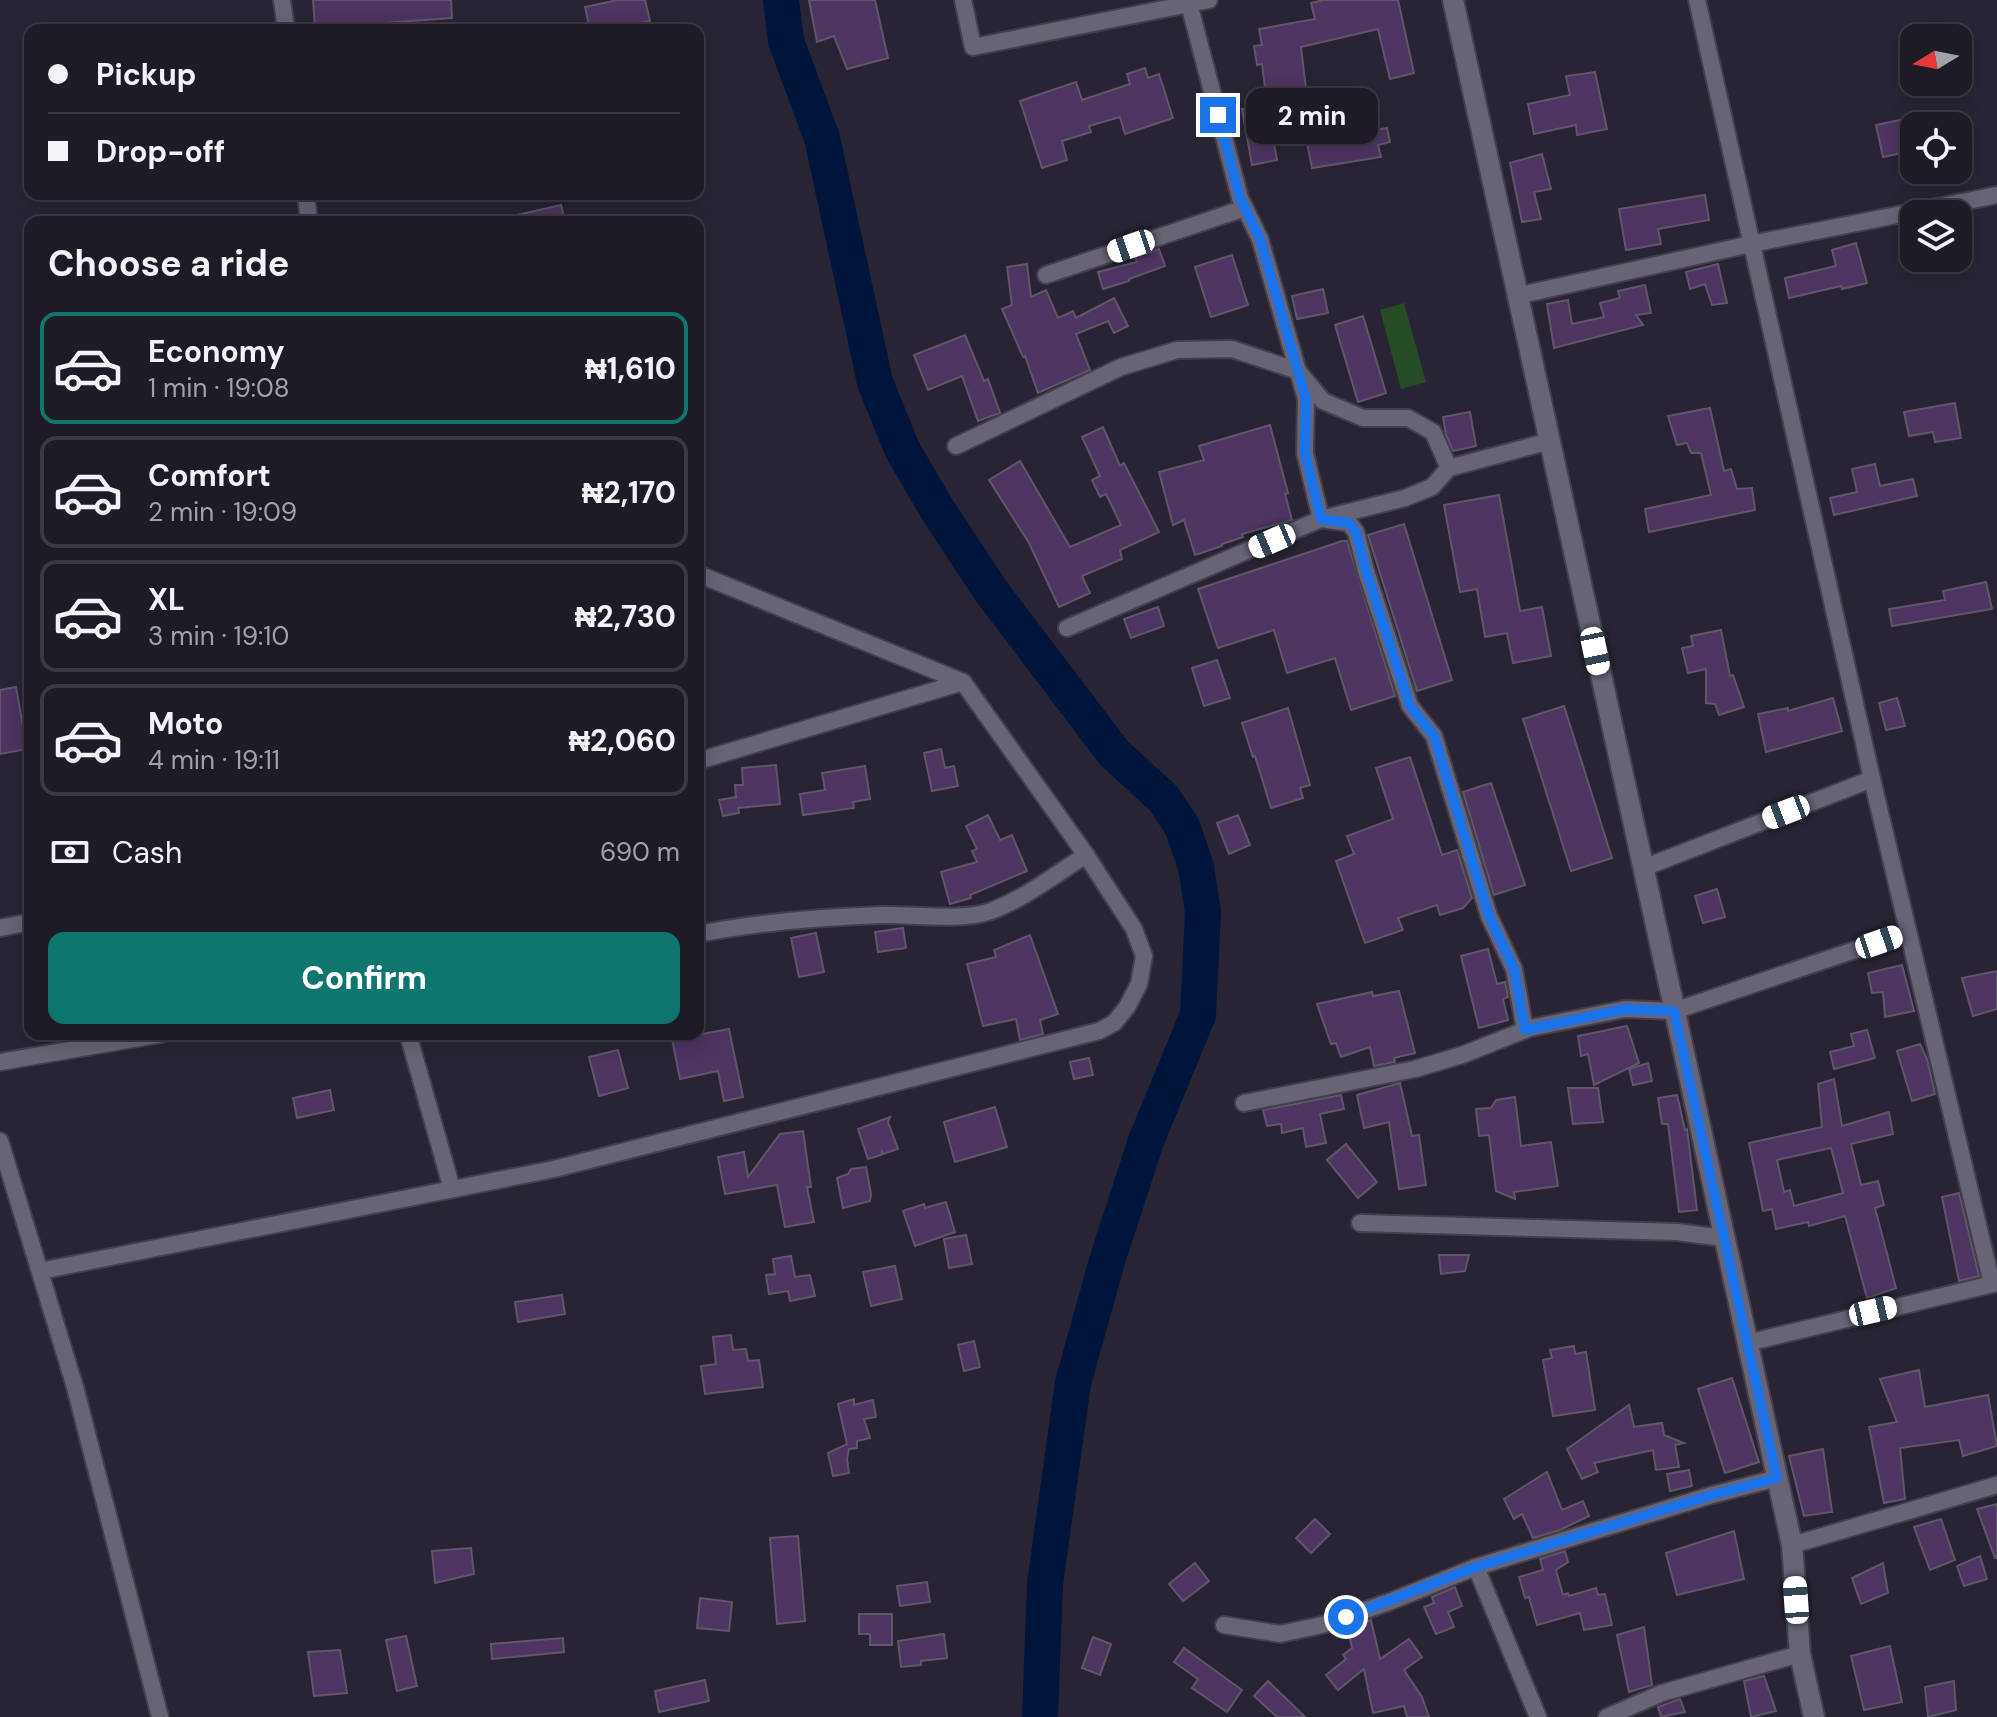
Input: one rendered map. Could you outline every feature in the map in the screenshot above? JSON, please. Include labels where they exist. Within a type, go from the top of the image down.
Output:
[{"type":"street","points":[[282,0],[285,24]]},
{"type":"street","points":[[963,0],[973,47],[1209,0]]},
{"type":"street","points":[[1453,0],[1792,1545],[1800,1654],[1814,1717]]},
{"type":"street","points":[[1697,0],[1872,779],[1995,1283],[1747,1343]]},
{"type":"street","points":[[1188,2],[1240,198],[1260,239],[1306,399],[1305,453],[1321,519]]},
{"type":"street","points":[[1516,296],[1751,244],[1997,195]]},
{"type":"street","points":[[1046,275],[1245,208]]},
{"type":"street","points":[[956,446],[1121,367],[1177,350],[1232,349],[1298,371],[1323,401],[1363,418],[1408,418],[1433,432],[1449,468]]},
{"type":"street","points":[[1067,628],[1321,519],[1405,498],[1432,487],[1449,468],[1539,444]]},
{"type":"street","points":[[1321,519],[1349,523],[1356,532],[1410,706],[1434,736],[1489,916],[1514,969],[1525,1030]]},
{"type":"street","points":[[40,1271],[554,1169],[1099,1031],[1114,1023],[1139,984],[1144,956],[1134,929],[1086,855],[963,682],[704,576]]},
{"type":"street","points":[[704,759],[963,682]]},
{"type":"street","points":[[1643,868],[1872,779]]},
{"type":"street","points":[[704,933],[881,915],[941,917],[989,912],[1086,855]]},
{"type":"street","points":[[0,928],[24,923]]},
{"type":"street","points":[[1244,1103],[1415,1069],[1462,1055],[1525,1030],[1625,1009],[1674,1011],[1908,932]]},
{"type":"street","points":[[0,1062],[127,1040]]},
{"type":"street","points":[[410,1040],[452,1189]]},
{"type":"street","points":[[0,1141],[75,1387],[160,1717]]},
{"type":"street","points":[[1360,1223],[1677,1232],[1724,1238]]},
{"type":"street","points":[[1224,1625],[1280,1634],[1322,1625],[1476,1567],[1777,1478]]},
{"type":"street","points":[[1792,1545],[1997,1485]]},
{"type":"street","points":[[1476,1567],[1538,1717]]},
{"type":"street","points":[[1607,1717],[1662,1693],[1800,1654]]},
{"type":"green space","points":[[1404,303],[1426,382],[1401,389],[1380,310]]},
{"type":"building","points":[[313,0],[451,0],[452,18],[370,24],[315,24]]},
{"type":"building","points":[[618,0],[645,0],[650,21],[589,24],[585,7]]},
{"type":"building","points":[[809,0],[875,0],[888,58],[847,69],[834,36],[817,42]]},
{"type":"building","points":[[1324,0],[1398,0],[1414,73],[1390,79],[1378,29],[1301,47],[1306,89],[1303,90],[1309,121],[1271,128],[1277,160],[1252,165],[1242,109],[1267,104],[1262,64],[1257,65],[1254,46],[1262,45],[1259,29],[1315,19],[1311,3]]},
{"type":"building","points":[[1145,68],[1148,78],[1159,74],[1173,118],[1125,134],[1120,117],[1089,126],[1091,132],[1062,141],[1067,160],[1042,168],[1020,101],[1076,82],[1082,100],[1130,84],[1127,74]]},
{"type":"building","points":[[1595,72],[1607,129],[1577,135],[1576,125],[1534,134],[1528,104],[1570,95],[1566,76]]},
{"type":"building","points":[[1362,119],[1365,132],[1387,128],[1390,142],[1378,145],[1381,157],[1312,168],[1304,128]]},
{"type":"building","points":[[1900,120],[1900,153],[1883,157],[1876,125]]},
{"type":"building","points":[[1542,154],[1551,189],[1534,192],[1541,219],[1522,222],[1510,163]]},
{"type":"building","points":[[1705,195],[1709,220],[1658,229],[1661,244],[1626,250],[1619,209]]},
{"type":"building","points":[[561,205],[564,216],[517,216]]},
{"type":"building","points":[[1856,243],[1867,283],[1789,298],[1785,278],[1836,266],[1832,250]]},
{"type":"building","points":[[1159,249],[1165,266],[1103,289],[1098,272],[1137,262],[1135,257]]},
{"type":"building","points":[[1232,255],[1248,305],[1211,317],[1195,267]]},
{"type":"building","points":[[1027,264],[1031,297],[1046,290],[1058,318],[1073,311],[1076,318],[1114,298],[1128,326],[1114,333],[1108,321],[1076,334],[1090,370],[1038,393],[1025,356],[1002,309],[1012,305],[1007,267]]},
{"type":"building","points":[[1718,264],[1727,303],[1712,305],[1705,284],[1690,289],[1686,272]]},
{"type":"building","points":[[1645,285],[1651,313],[1636,315],[1643,325],[1554,348],[1547,304],[1568,300],[1572,324],[1604,317],[1600,303],[1620,298],[1618,291]]},
{"type":"building","points":[[1323,289],[1328,313],[1297,319],[1292,296]]},
{"type":"building","points":[[1363,316],[1386,393],[1358,402],[1335,325]]},
{"type":"building","points":[[965,335],[984,381],[988,379],[1000,413],[978,421],[962,376],[928,390],[914,355]]},
{"type":"building","points":[[1955,403],[1961,438],[1935,442],[1933,432],[1909,436],[1904,412]]},
{"type":"building","points":[[1710,408],[1724,471],[1731,469],[1737,489],[1752,488],[1755,510],[1649,532],[1645,509],[1711,495],[1701,453],[1691,453],[1687,443],[1677,445],[1668,416]]},
{"type":"building","points":[[1470,412],[1476,446],[1453,451],[1443,417]]},
{"type":"building","points":[[1270,425],[1292,520],[1242,534],[1243,537],[1195,555],[1184,520],[1173,525],[1159,472],[1204,460],[1199,446]]},
{"type":"building","points":[[1103,427],[1120,466],[1124,463],[1159,532],[1120,550],[1122,559],[1082,576],[1090,593],[1059,607],[1029,543],[989,480],[1020,461],[1070,547],[1121,525],[1106,494],[1100,497],[1092,480],[1100,476],[1082,437]]},
{"type":"building","points":[[1875,464],[1880,486],[1913,479],[1917,496],[1834,515],[1830,498],[1857,492],[1852,469]]},
{"type":"building","points":[[1499,495],[1520,611],[1542,607],[1551,656],[1513,663],[1507,633],[1485,637],[1477,589],[1460,592],[1444,505]]},
{"type":"building","points":[[1404,524],[1452,680],[1417,691],[1368,535]]},
{"type":"building","points":[[1347,541],[1395,696],[1351,710],[1335,658],[1287,673],[1274,630],[1218,648],[1198,589]]},
{"type":"building","points":[[1986,582],[1992,609],[1892,626],[1889,609],[1945,600],[1943,591]]},
{"type":"building","points":[[1158,607],[1164,626],[1131,638],[1124,619]]},
{"type":"building","points":[[1721,630],[1730,676],[1733,675],[1744,707],[1719,715],[1715,704],[1706,703],[1706,669],[1688,673],[1682,648],[1693,646],[1691,636]]},
{"type":"building","points":[[1217,660],[1230,698],[1204,706],[1192,668]]},
{"type":"building","points":[[16,687],[24,750],[0,754],[0,690]]},
{"type":"building","points":[[1833,698],[1842,731],[1766,752],[1758,714],[1788,708],[1788,711]]},
{"type":"building","points":[[1897,698],[1905,726],[1886,730],[1879,703]]},
{"type":"building","points":[[1564,706],[1612,858],[1571,871],[1523,719]]},
{"type":"building","points":[[1288,708],[1310,785],[1300,788],[1303,798],[1271,808],[1242,723]]},
{"type":"building","points":[[941,749],[945,768],[954,766],[958,786],[932,791],[924,753]]},
{"type":"building","points":[[1410,757],[1442,855],[1457,850],[1472,898],[1463,908],[1440,915],[1437,905],[1398,918],[1403,930],[1365,943],[1336,861],[1354,854],[1347,836],[1393,819],[1376,768]]},
{"type":"building","points":[[776,765],[780,804],[738,808],[739,813],[723,816],[719,800],[736,797],[735,785],[743,785],[742,768]]},
{"type":"building","points":[[865,766],[870,799],[853,802],[854,808],[803,815],[800,794],[825,790],[822,773]]},
{"type":"building","points":[[1491,783],[1525,885],[1494,895],[1463,792]]},
{"type":"building","points":[[988,815],[1000,840],[1012,835],[1027,871],[970,895],[971,898],[950,904],[941,872],[977,862],[972,851],[977,849],[966,826]]},
{"type":"building","points":[[1238,815],[1250,845],[1229,854],[1217,823]]},
{"type":"building","points":[[1717,889],[1725,917],[1703,923],[1695,896]]},
{"type":"building","points":[[903,928],[906,948],[878,952],[875,932]]},
{"type":"building","points":[[816,933],[824,972],[799,977],[791,938]]},
{"type":"building","points":[[1030,935],[1058,1014],[1040,1020],[1043,1034],[1020,1040],[1016,1019],[983,1026],[967,964],[996,957],[994,950]]},
{"type":"building","points":[[1488,949],[1497,984],[1505,982],[1508,997],[1503,999],[1508,1020],[1479,1028],[1461,956]]},
{"type":"building","points":[[1902,965],[1914,1011],[1885,1017],[1883,992],[1872,993],[1868,973]]},
{"type":"building","points":[[1997,971],[1997,1009],[1973,1016],[1962,978]]},
{"type":"building","points":[[1399,991],[1415,1053],[1394,1058],[1395,1062],[1374,1066],[1370,1047],[1341,1057],[1336,1043],[1331,1044],[1317,1004],[1372,992],[1373,996]]},
{"type":"building","points":[[1627,1026],[1639,1063],[1594,1085],[1588,1054],[1581,1056],[1578,1036]]},
{"type":"building","points":[[729,1029],[743,1097],[724,1101],[718,1071],[680,1079],[672,1040],[704,1040],[704,1034]]},
{"type":"building","points":[[1867,1030],[1875,1058],[1834,1069],[1830,1052],[1854,1046],[1851,1034]]},
{"type":"building","points":[[1920,1044],[1935,1094],[1912,1101],[1897,1051]]},
{"type":"building","points":[[618,1050],[628,1088],[599,1096],[589,1057]]},
{"type":"building","points":[[1089,1058],[1093,1075],[1074,1079],[1070,1062]]},
{"type":"building","points":[[1648,1063],[1652,1081],[1633,1085],[1629,1069]]},
{"type":"building","points":[[1834,1079],[1842,1126],[1889,1112],[1893,1134],[1851,1144],[1861,1185],[1878,1181],[1884,1205],[1875,1208],[1896,1288],[1867,1298],[1845,1216],[1809,1226],[1808,1222],[1776,1229],[1772,1209],[1763,1211],[1749,1143],[1822,1127],[1818,1084]],"holes":[[[1831,1148],[1843,1193],[1794,1206],[1790,1190],[1784,1192],[1777,1160]]]},
{"type":"building","points":[[1400,1083],[1412,1136],[1419,1135],[1426,1185],[1399,1189],[1389,1122],[1364,1128],[1357,1095]]},
{"type":"building","points":[[1568,1088],[1598,1088],[1603,1122],[1573,1124]]},
{"type":"building","points":[[330,1090],[334,1110],[297,1118],[293,1098]]},
{"type":"building","points":[[1341,1095],[1344,1109],[1320,1114],[1326,1143],[1306,1147],[1303,1128],[1282,1133],[1281,1124],[1267,1126],[1263,1110]]},
{"type":"building","points":[[1677,1095],[1687,1129],[1697,1210],[1679,1212],[1668,1124],[1662,1124],[1658,1098]]},
{"type":"building","points":[[1515,1097],[1521,1146],[1551,1142],[1558,1186],[1514,1192],[1515,1199],[1496,1191],[1489,1135],[1479,1136],[1476,1109],[1491,1108],[1496,1100]]},
{"type":"building","points":[[995,1107],[1007,1147],[955,1162],[944,1122]]},
{"type":"building","points":[[890,1117],[888,1122],[898,1149],[883,1154],[882,1151],[881,1155],[868,1159],[858,1129]]},
{"type":"building","points":[[803,1131],[811,1187],[807,1187],[814,1222],[785,1227],[777,1185],[725,1194],[718,1157],[744,1152],[748,1177],[780,1134]]},
{"type":"building","points":[[1346,1144],[1377,1182],[1358,1198],[1327,1160]]},
{"type":"building","points":[[866,1167],[870,1201],[843,1208],[837,1178],[848,1174],[851,1169]]},
{"type":"building","points":[[1959,1193],[1979,1276],[1959,1281],[1942,1197]]},
{"type":"building","points":[[946,1202],[955,1232],[915,1246],[903,1211],[924,1204],[925,1208]]},
{"type":"building","points":[[966,1235],[972,1264],[949,1268],[944,1239]]},
{"type":"building","points":[[1439,1255],[1469,1255],[1465,1271],[1441,1274]]},
{"type":"building","points":[[791,1256],[795,1277],[810,1275],[815,1296],[790,1301],[788,1291],[769,1294],[766,1275],[775,1274],[773,1259]]},
{"type":"building","points":[[895,1266],[902,1299],[871,1306],[863,1272]]},
{"type":"building","points":[[562,1295],[565,1314],[518,1322],[515,1302]]},
{"type":"building","points":[[731,1335],[733,1350],[746,1349],[748,1361],[759,1360],[763,1387],[705,1394],[701,1366],[716,1364],[713,1337]]},
{"type":"building","points":[[974,1341],[980,1367],[964,1371],[958,1345]]},
{"type":"building","points":[[1574,1346],[1575,1354],[1586,1352],[1595,1410],[1553,1416],[1543,1360],[1552,1358],[1550,1350]]},
{"type":"building","points":[[1919,1370],[1925,1407],[1988,1395],[1997,1446],[1963,1456],[1959,1440],[1900,1448],[1905,1499],[1884,1503],[1869,1427],[1897,1422],[1880,1379]]},
{"type":"building","points":[[1732,1378],[1759,1462],[1725,1473],[1698,1389]]},
{"type":"building","points":[[854,1399],[854,1405],[873,1400],[876,1417],[864,1419],[870,1438],[857,1441],[857,1448],[849,1449],[849,1473],[833,1476],[828,1453],[847,1444],[838,1404]]},
{"type":"building","points":[[1629,1405],[1634,1427],[1662,1423],[1664,1435],[1684,1443],[1675,1445],[1679,1467],[1656,1470],[1653,1450],[1594,1463],[1598,1472],[1582,1479],[1567,1449]]},
{"type":"building","points":[[1823,1449],[1832,1512],[1804,1516],[1789,1456]]},
{"type":"building","points":[[1689,1470],[1692,1486],[1670,1491],[1667,1474]]},
{"type":"building","points":[[1547,1472],[1562,1510],[1583,1501],[1589,1516],[1560,1530],[1533,1538],[1522,1514],[1514,1519],[1504,1499]]},
{"type":"building","points":[[1997,1504],[1997,1558],[1995,1558],[1977,1509]]},
{"type":"building","points":[[1315,1519],[1330,1534],[1311,1553],[1296,1538]]},
{"type":"building","points":[[1941,1519],[1955,1560],[1930,1570],[1914,1527]]},
{"type":"building","points":[[1734,1531],[1744,1579],[1677,1595],[1666,1553]]},
{"type":"building","points":[[798,1536],[805,1621],[777,1624],[770,1538]]},
{"type":"building","points":[[471,1548],[474,1574],[435,1583],[432,1551]]},
{"type":"building","points":[[1565,1551],[1568,1562],[1556,1570],[1563,1595],[1596,1588],[1598,1595],[1605,1594],[1612,1625],[1584,1630],[1580,1613],[1537,1625],[1519,1577],[1543,1570],[1540,1559]]},
{"type":"building","points":[[1980,1556],[1987,1579],[1964,1586],[1957,1566]]},
{"type":"building","points":[[1195,1563],[1209,1581],[1183,1601],[1169,1584]]},
{"type":"building","points":[[1883,1563],[1888,1593],[1861,1604],[1852,1578]]},
{"type":"building","points":[[927,1582],[930,1602],[900,1606],[897,1586]]},
{"type":"building","points":[[1455,1587],[1462,1606],[1448,1612],[1454,1627],[1436,1634],[1424,1607],[1434,1603],[1432,1597]]},
{"type":"building","points":[[700,1598],[732,1602],[729,1631],[697,1628]]},
{"type":"building","points":[[859,1614],[892,1614],[892,1645],[870,1645],[870,1634],[859,1634]]},
{"type":"building","points":[[1371,1620],[1380,1659],[1409,1639],[1422,1657],[1404,1670],[1422,1697],[1429,1717],[1407,1717],[1404,1706],[1373,1713],[1364,1669],[1338,1690],[1326,1675],[1346,1659],[1343,1655],[1352,1648],[1348,1628]]},
{"type":"building","points":[[1644,1627],[1652,1685],[1629,1692],[1617,1635]]},
{"type":"building","points":[[944,1634],[947,1658],[901,1667],[898,1641]]},
{"type":"building","points":[[406,1636],[417,1686],[397,1691],[386,1640]]},
{"type":"building","points":[[1093,1637],[1111,1644],[1100,1675],[1082,1668]]},
{"type":"building","points":[[563,1638],[564,1652],[492,1659],[491,1644]]},
{"type":"building","points":[[1890,1646],[1902,1702],[1864,1710],[1851,1656]]},
{"type":"building","points":[[1184,1648],[1242,1690],[1227,1712],[1192,1688],[1198,1679],[1174,1662]]},
{"type":"building","points":[[340,1650],[347,1693],[314,1696],[308,1652]]},
{"type":"building","points":[[1764,1676],[1776,1711],[1751,1717],[1744,1681]]},
{"type":"building","points":[[705,1680],[709,1701],[659,1712],[655,1691]]},
{"type":"building","points":[[1268,1681],[1305,1717],[1277,1717],[1254,1696]]},
{"type":"building","points":[[1954,1681],[1956,1710],[1928,1717],[1925,1687]]},
{"type":"building","points":[[1680,1699],[1685,1712],[1661,1717],[1658,1707]]},
{"type":"waterway","points":[[781,0],[786,41],[822,138],[875,382],[902,449],[991,591],[1114,753],[1163,798],[1182,826],[1196,867],[1203,912],[1198,1015],[1146,1141],[1107,1261],[1073,1383],[1045,1584],[1040,1717]]},
{"type":"route","points":[[1218,115],[1240,198],[1260,239],[1306,399],[1305,453],[1321,519],[1349,523],[1356,532],[1410,706],[1434,736],[1489,916],[1514,969],[1525,1030],[1625,1009],[1674,1011],[1777,1478],[1476,1567],[1346,1617]]}]
